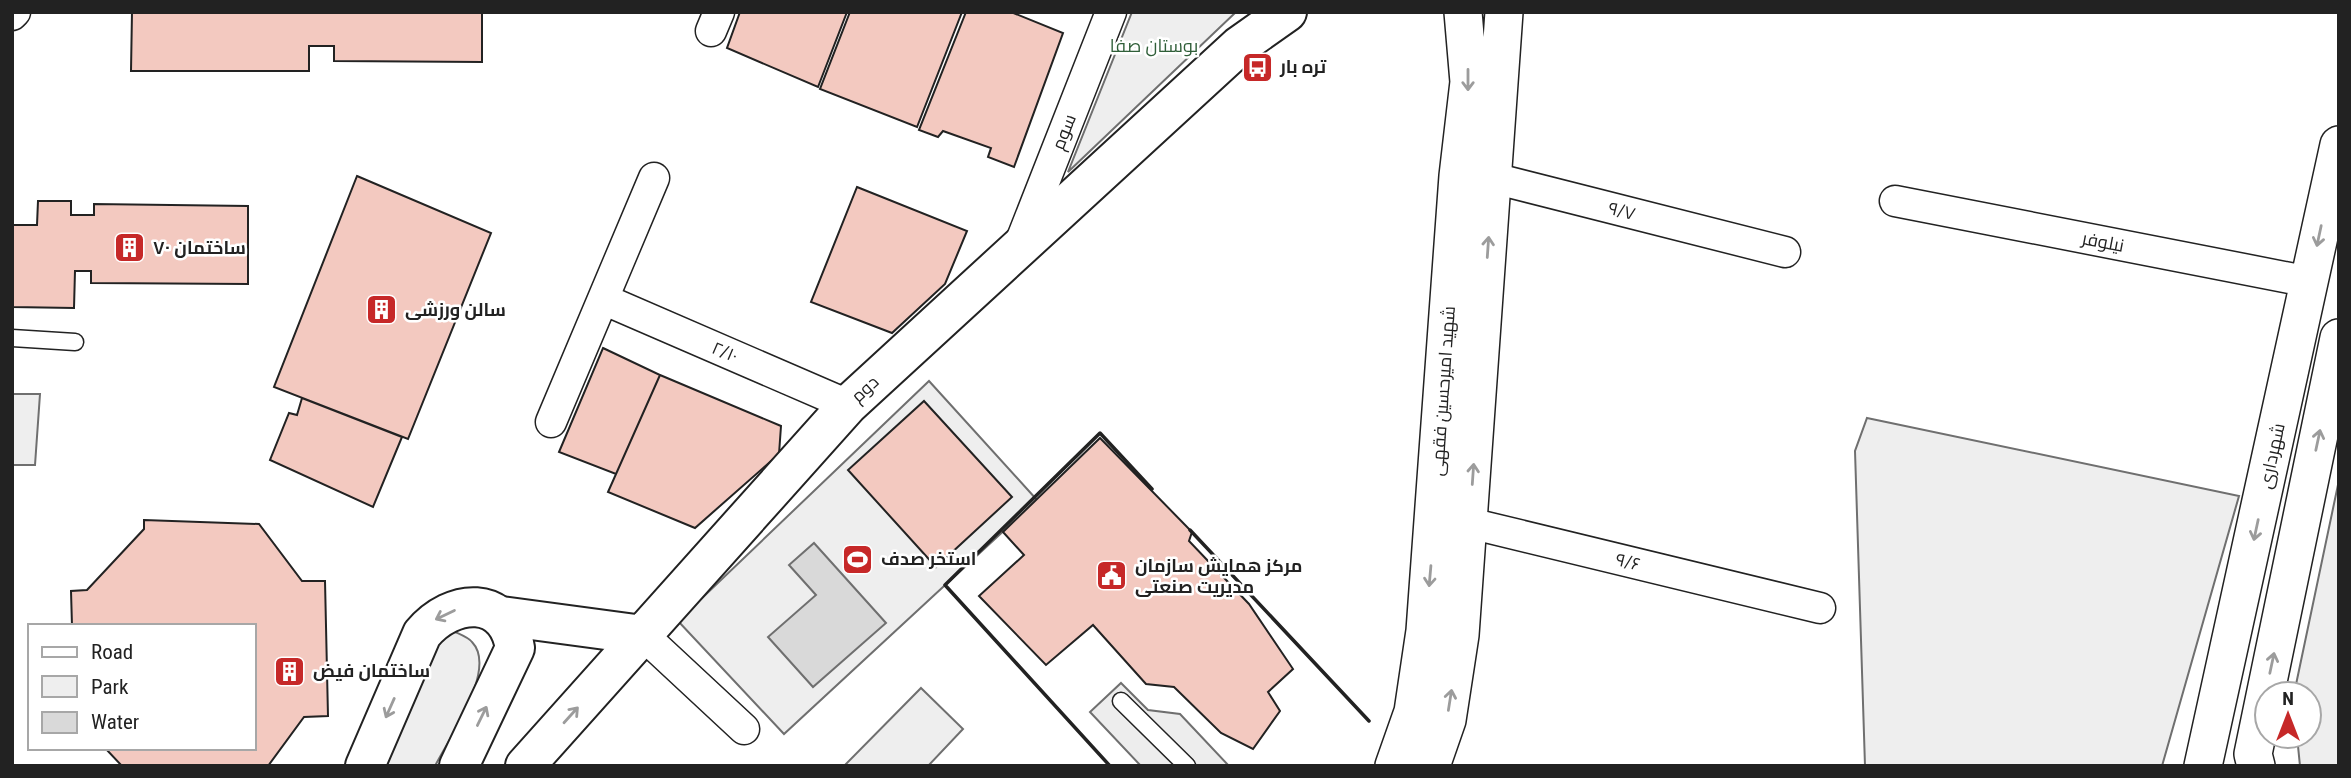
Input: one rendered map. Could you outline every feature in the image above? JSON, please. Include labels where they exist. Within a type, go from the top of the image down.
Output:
[{"type":"main road","name":"دوم","points":[[1239,46],[1262,12]]},
{"type":"main road","name":"دوم","points":[[525,766],[643,635],[661,610],[848,405],[1239,46],[1287,12]]},
{"type":"main road","points":[[365,766],[422,635],[433,621],[449,611],[467,607],[485,609],[501,616],[643,635]]},
{"type":"main road","points":[[459,766],[515,648],[512,630],[501,616]]},
{"type":"street","name":"سوم","points":[[1017,252],[1111,12]]},
{"type":"street","name":"شهید امیرحسین فقهی","points":[[1463,12],[1475,177]]},
{"type":"street","name":"شهید امیرحسین فقهی","points":[[1431,766],[1447,720],[1460,635],[1452,522],[1475,177],[1504,12]]},
{"type":"street","name":"شهرداری","points":[[2203,766],[2324,284],[2339,145]]},
{"type":"street","name":"۹/۷","points":[[1475,177],[1785,252]]},
{"type":"street","points":[[551,422],[654,178]]},
{"type":"street","name":"نیلوفر","points":[[1895,201],[2324,284]]},
{"type":"street","name":"۲/۱۰","points":[[603,299],[848,405]]},
{"type":"street","points":[[2256,766],[2253,754],[2339,338]]},
{"type":"street","name":"شهید امیرحسین فقهی","points":[[1394,766],[1413,712],[1425,631],[1452,522]]},
{"type":"street","name":"۹/۶","points":[[1452,522],[1820,608]]},
{"type":"street","points":[[643,635],[744,729]]},
{"type":"lane","points":[[12,338],[75,342]]},
{"type":"lane","points":[[1121,701],[1187,766]]},
{"type":"green space","name":"بوستان صفا","points":[[1132,12],[1236,12],[1068,172]]},
{"type":"green space","name":"استخر صدف","points":[[929,381],[1037,500],[784,734],[678,621]]},
{"type":"green space","points":[[12,394],[40,394],[35,465],[12,465]]},
{"type":"green space","points":[[1867,418],[2239,496],[2162,766],[1865,766],[1855,451]]},
{"type":"green space","points":[[2339,480],[2339,766],[2300,766],[2298,750],[2323,750],[2323,680],[2297,680]]},
{"type":"green space","points":[[453,631],[472,642],[478,654],[479,669],[460,722],[435,766],[376,766],[424,649]]},
{"type":"green space","points":[[921,688],[963,729],[928,766],[844,766]]},
{"type":"shaded area","points":[[1121,683],[1148,710],[1180,714],[1229,766],[1141,766],[1090,712]]},
{"type":"water","points":[[814,543],[886,623],[813,687],[768,637],[816,595],[789,565]]},
{"type":"building","points":[[132,12],[482,12],[482,62],[334,61],[334,46],[309,46],[309,71],[131,71]]},
{"type":"building","points":[[740,12],[847,12],[818,87],[727,48]]},
{"type":"building","points":[[850,12],[962,12],[917,127],[820,89]]},
{"type":"building","points":[[966,12],[1011,12],[1063,33],[1014,167],[988,157],[991,148],[943,131],[938,137],[919,130]]},
{"type":"building","name":"سالن ورزشی","points":[[357,176],[491,233],[408,439],[274,387]]},
{"type":"building","points":[[857,187],[967,231],[945,284],[892,333],[811,302]]},
{"type":"building","name":"ساختمان ۷۰","points":[[38,201],[71,201],[71,215],[94,215],[94,204],[248,206],[248,284],[91,283],[91,271],[75,271],[74,308],[12,307],[12,225],[37,225]]},
{"type":"building","points":[[603,348],[660,375],[616,474],[559,452]]},
{"type":"building","points":[[660,375],[781,426],[779,454],[695,528],[608,492]]},
{"type":"building","points":[[302,398],[402,437],[373,507],[270,460],[289,413],[297,415]]},
{"type":"building","points":[[924,401],[1012,497],[936,567],[848,470]]},
{"type":"building","name":"مرکز همایش سازمان مدیریت صنعتی","points":[[1100,438],[1192,532],[1189,541],[1249,604],[1293,669],[1268,692],[1280,711],[1253,749],[1221,733],[1174,687],[1146,684],[1093,625],[1046,665],[979,596],[1024,555],[1003,532]]},
{"type":"building","name":"ساختمان فیض","points":[[144,520],[259,524],[302,581],[325,581],[328,716],[304,717],[268,766],[122,766],[107,750],[256,750],[256,624],[72,624],[71,591],[87,590],[144,529]]},
{"type":"wall","points":[[1110,766],[945,585],[1100,433],[1152,489]]},
{"type":"wall","points":[[1190,530],[1369,721]]},
{"type":"place","name":"تره بار","points":[[1257,67]]},
{"type":"place","name":"ساختمان ۷۰","points":[[130,248]]},
{"type":"place","name":"سالن ورزشی","points":[[382,310]]},
{"type":"place","name":"استخر صدف","points":[[858,559]]},
{"type":"place","name":"مرکز همایش سازمان مدیریت صنعتی","points":[[1112,576]]},
{"type":"place","name":"ساختمان فیض","points":[[290,671]]}]
